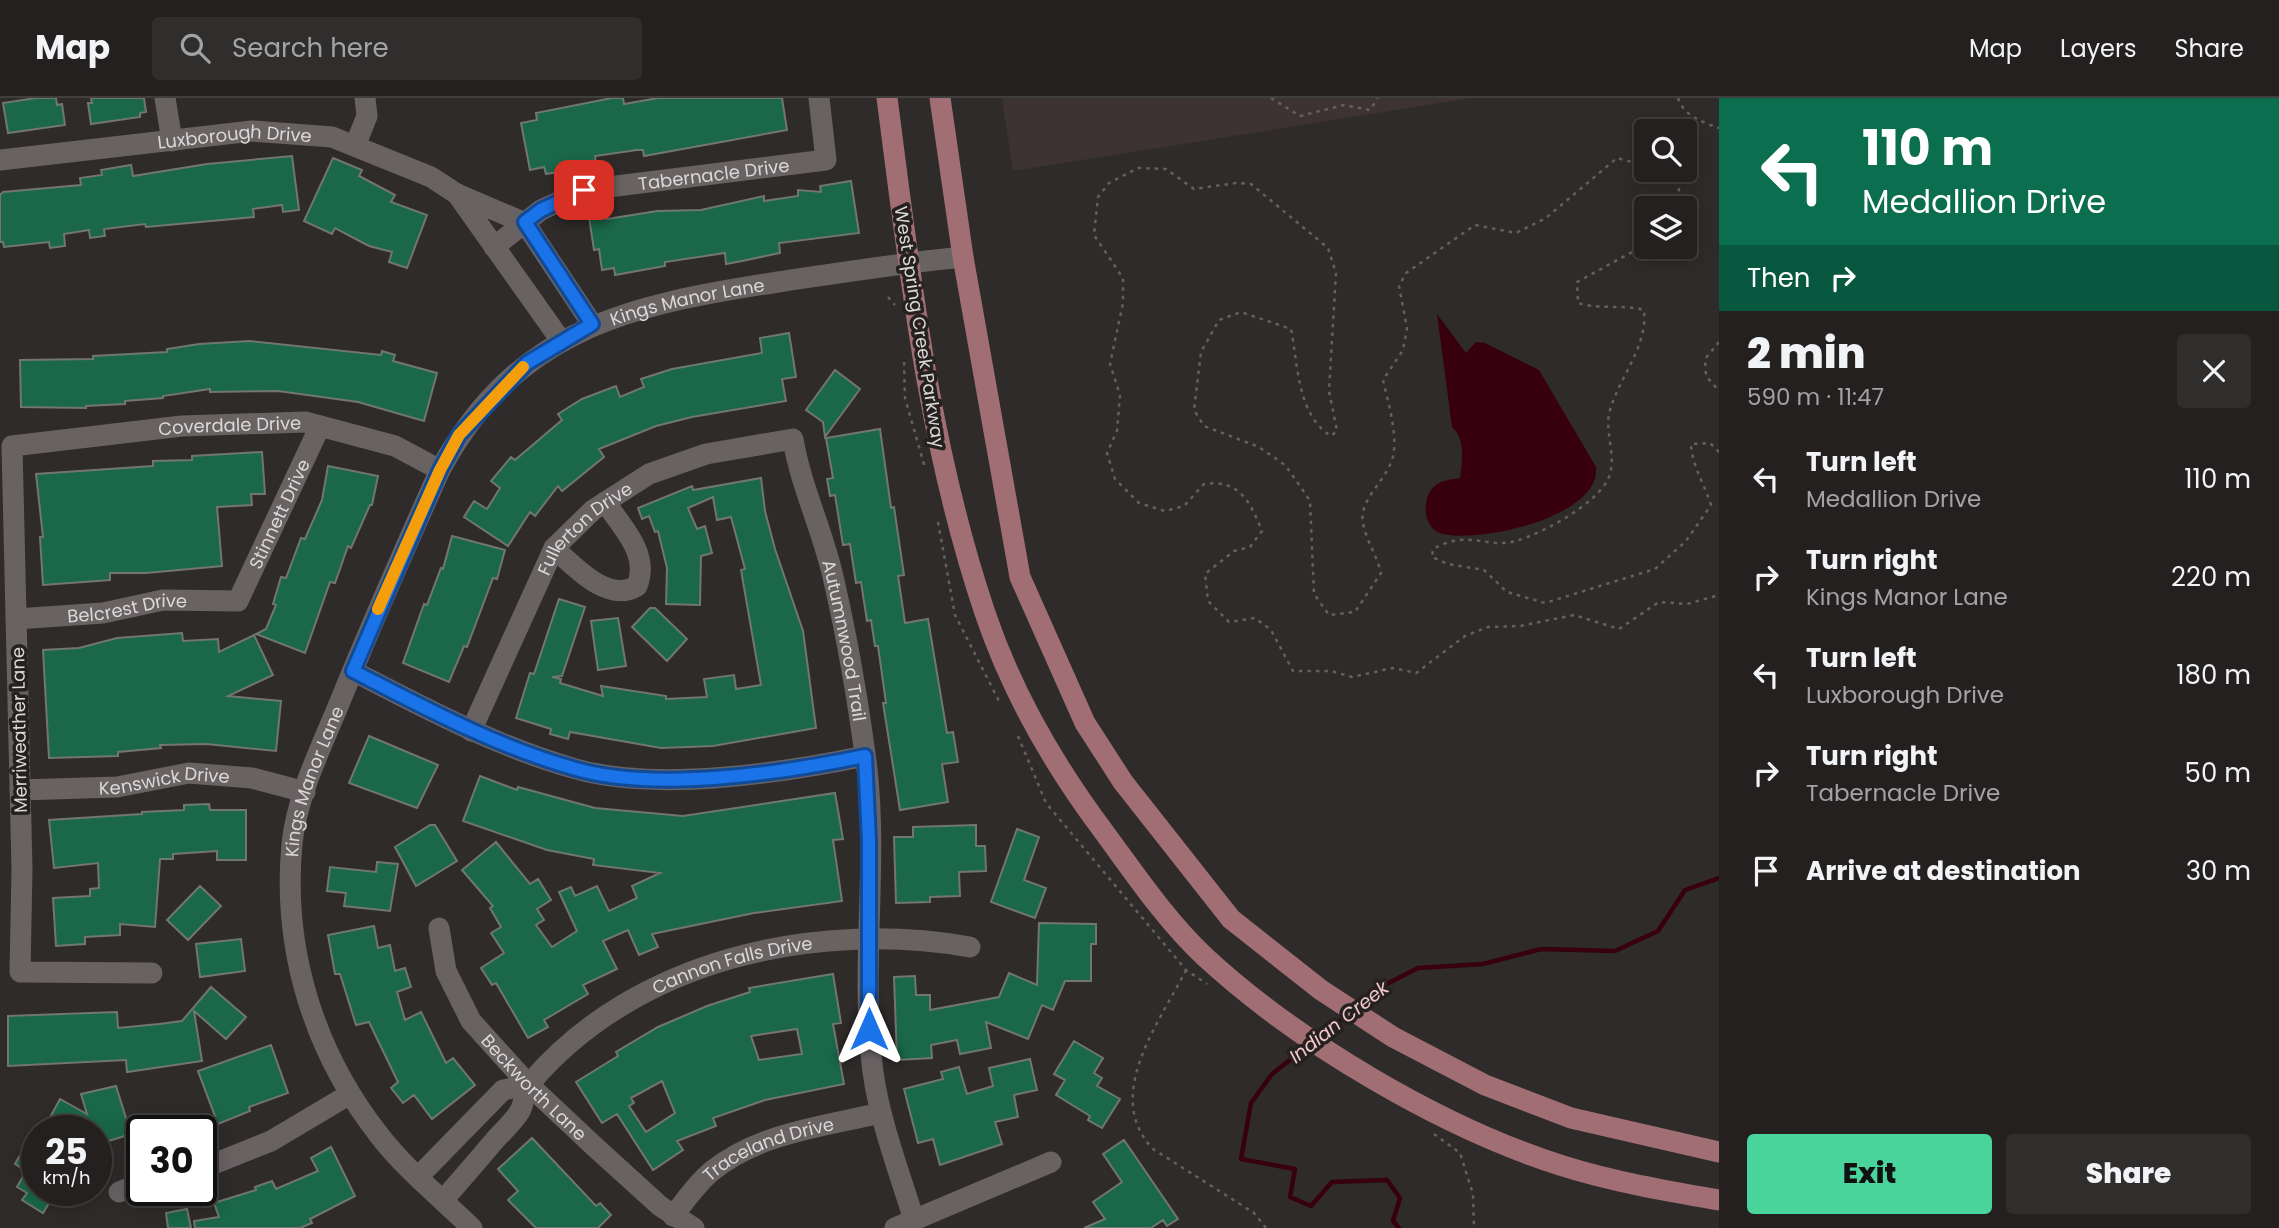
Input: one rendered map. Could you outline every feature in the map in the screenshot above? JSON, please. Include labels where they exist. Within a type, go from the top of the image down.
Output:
[{"type":"main road","name":"West Spring Creek Parkway","points":[[887,98],[930,409],[950,498],[986,616],[1038,736],[1071,789],[1142,886],[1203,954],[1281,1020],[1355,1067],[1468,1129],[1562,1166],[1655,1189],[1719,1200]]},
{"type":"main road","points":[[940,98],[963,257],[1020,578],[1085,723],[1123,782],[1231,919],[1321,990],[1393,1037],[1485,1085],[1571,1118],[1719,1152]]},
{"type":"street","points":[[165,98],[172,141]]},
{"type":"street","points":[[355,146],[367,116],[365,98]]},
{"type":"street","name":"Tabernacle Drive","points":[[494,247],[541,210],[584,190],[825,160],[819,98]]},
{"type":"street","name":"Luxborough Drive","points":[[0,160],[252,131],[332,136],[431,177],[457,194],[525,222]]},
{"type":"street","name":"Luxborough Drive","points":[[457,194],[562,342]]},
{"type":"street","points":[[525,222],[592,324]]},
{"type":"street","name":"Kings Manor Lane","points":[[472,1228],[418,1177],[380,1136],[350,1094],[325,1051],[312,1020],[292,911],[292,841],[305,792],[353,671],[440,470],[459,435],[527,363],[592,324],[698,294],[908,262],[963,257]]},
{"type":"street","name":"Coverdale Drive","points":[[12,446],[182,426],[305,422],[395,446],[440,470]]},
{"type":"street","name":"Stinnett Drive","points":[[237,601],[320,426]]},
{"type":"street","name":"Fullerton Drive","points":[[471,731],[554,548],[605,502],[649,474],[706,454],[793,439]]},
{"type":"street","name":"Autumnwood Trail","points":[[793,439],[798,468],[834,579],[865,756],[869,797],[869,1029],[881,1112],[904,1224]]},
{"type":"street","name":"Merriweather Lane","points":[[12,446],[20,790],[20,972],[152,973]]},
{"type":"street","points":[[554,548],[588,578],[628,592],[637,586],[642,569],[640,557],[605,502]]},
{"type":"street","name":"Belcrest Drive","points":[[16,619],[103,613],[163,600],[237,601]]},
{"type":"street","points":[[353,671],[471,731],[577,770],[638,779],[795,770],[865,756]]},
{"type":"street","name":"Kenswick Drive","points":[[20,790],[117,787],[189,773],[252,778],[305,792]]},
{"type":"street","name":"Beckworth Lane","points":[[439,928],[446,971],[464,1011],[529,1084],[673,1216],[694,1228]]},
{"type":"street","name":"Cannon Falls Drive","points":[[443,1200],[520,1111],[529,1084],[568,1046],[597,1024],[682,977],[772,948],[869,938],[970,947]]},
{"type":"street","name":"Cannon Falls Drive","points":[[418,1177],[503,1090],[529,1084]]},
{"type":"street","points":[[217,1163],[271,1142],[350,1094]]},
{"type":"street","name":"Traceland Drive","points":[[673,1216],[705,1178],[743,1150],[783,1136],[881,1112]]},
{"type":"street","points":[[904,1224],[1051,1162]]},
{"type":"street","points":[[119,1192],[126,1189]]},
{"type":"path","points":[[1271,98],[1300,116],[1344,105],[1370,110],[1378,98]]},
{"type":"path","points":[[1678,98],[1680,105],[1695,119],[1719,128]]},
{"type":"path","points":[[1634,163],[1617,158],[1546,218],[1516,233],[1475,225],[1406,273],[1399,286],[1408,328],[1403,350],[1383,380],[1394,451],[1386,477],[1366,500],[1362,522],[1377,554],[1381,573],[1355,612],[1329,615],[1314,594],[1310,501],[1284,465],[1259,447],[1204,426],[1194,410],[1201,352],[1219,320],[1241,312],[1291,329],[1301,395],[1320,430],[1331,436],[1337,431],[1329,391],[1336,273],[1328,248],[1251,184],[1236,183],[1194,189],[1166,169],[1138,169],[1109,183],[1098,197],[1094,235],[1123,278],[1123,303],[1110,364],[1119,396],[1117,431],[1107,453],[1115,479],[1139,503],[1165,511],[1184,506],[1204,484],[1220,482],[1247,498],[1262,531],[1250,547],[1234,551],[1205,574],[1208,601],[1229,622],[1255,618],[1271,630],[1293,671],[1331,671],[1352,677],[1394,668],[1416,673],[1465,636],[1488,627],[1521,626],[1574,615],[1619,629],[1659,602],[1687,604],[1719,594]]},
{"type":"path","points":[[1634,251],[1577,282],[1578,303],[1593,308],[1625,305],[1644,310],[1646,327],[1640,345],[1609,413],[1611,467],[1604,485],[1591,502],[1514,541],[1450,540],[1433,549],[1432,557],[1448,564],[1484,570],[1507,592],[1545,603],[1655,569],[1686,541],[1712,505],[1703,480],[1692,462],[1691,444],[1710,443],[1719,452]]},
{"type":"path","points":[[1719,342],[1705,359],[1706,376],[1719,391]]},
{"type":"path","points":[[1186,970],[1139,1065],[1133,1083],[1133,1109],[1146,1142],[1153,1149],[1254,1213],[1266,1228]]},
{"type":"path","points":[[1460,1153],[1473,1194],[1474,1228]]},
{"type":"shaded area","points":[[1002,98],[1471,98],[1013,171]]},
{"type":"shaded area","points":[[1437,314],[1466,353],[1476,342],[1485,343],[1539,370],[1596,467],[1592,485],[1579,500],[1560,513],[1509,530],[1460,536],[1443,534],[1430,525],[1426,510],[1429,494],[1439,483],[1460,478],[1462,458],[1461,444],[1452,427]]},
{"type":"building","points":[[56,98],[57,105],[62,104],[65,125],[8,133],[3,103]]},
{"type":"building","points":[[91,98],[144,98],[146,112],[140,113],[140,117],[91,124],[88,103],[92,103]]},
{"type":"building","points":[[623,98],[624,104],[658,98],[782,98],[787,130],[644,156],[643,150],[637,150],[595,156],[596,166],[546,174],[544,167],[530,170],[521,123],[537,120],[536,113]]},
{"type":"building","points":[[292,156],[299,210],[283,212],[282,205],[253,209],[254,217],[104,229],[105,236],[90,238],[89,230],[64,234],[65,246],[50,248],[49,242],[4,247],[3,242],[0,242],[0,195],[3,192],[81,185],[80,178],[102,175],[101,170],[131,165],[133,176],[207,164]]},
{"type":"building","points":[[333,158],[362,170],[359,176],[395,195],[391,202],[427,215],[407,268],[389,262],[392,252],[369,246],[335,228],[332,234],[304,221]]},
{"type":"building","points":[[851,181],[859,233],[779,243],[780,253],[726,264],[725,253],[665,262],[665,266],[615,275],[614,268],[602,270],[599,249],[594,250],[589,217],[606,214],[607,219],[657,211],[701,210],[764,196],[764,201],[798,196],[798,190],[821,192],[820,186]]},
{"type":"building","points":[[789,333],[796,377],[782,379],[786,401],[656,426],[599,449],[604,457],[562,491],[558,486],[535,516],[530,512],[508,546],[464,517],[474,501],[487,509],[500,488],[491,481],[511,457],[515,460],[562,420],[558,414],[582,399],[616,386],[620,397],[644,387],[641,379],[672,369],[762,353],[760,338]]},
{"type":"building","points":[[250,341],[381,355],[382,351],[395,355],[393,361],[437,373],[424,421],[358,402],[278,391],[210,392],[210,389],[86,408],[21,407],[20,360],[93,359],[93,356],[167,352],[167,349],[199,344]]},
{"type":"building","points":[[835,370],[860,389],[825,437],[823,422],[806,410]]},
{"type":"building","points":[[880,429],[904,575],[898,576],[905,623],[928,619],[947,733],[953,732],[958,762],[942,764],[948,802],[900,810],[883,703],[886,703],[878,646],[875,646],[871,620],[867,621],[861,582],[856,583],[850,544],[843,545],[835,495],[830,496],[827,479],[833,478],[826,438]]},
{"type":"building","points":[[262,452],[265,494],[251,494],[252,505],[217,507],[222,566],[146,573],[110,573],[110,580],[43,585],[40,537],[43,537],[36,474],[153,466],[153,461],[192,460],[192,456]]},
{"type":"building","points":[[328,466],[378,476],[372,505],[351,548],[348,546],[335,583],[330,582],[305,653],[256,634],[266,629],[276,605],[273,604],[281,577],[286,578],[301,538],[305,539],[322,500]]},
{"type":"building","points":[[761,478],[765,511],[775,549],[803,631],[816,728],[713,746],[661,748],[570,732],[568,739],[550,734],[551,729],[516,718],[530,673],[534,674],[559,599],[585,607],[562,676],[552,677],[561,679],[560,683],[603,696],[601,686],[666,696],[666,699],[707,697],[704,679],[734,675],[736,689],[761,685],[741,570],[745,569],[731,517],[717,520],[713,497],[688,508],[697,529],[705,526],[712,553],[701,556],[700,605],[666,604],[667,568],[658,531],[655,532],[649,516],[642,519],[638,508],[692,486],[693,490]]},
{"type":"building","points":[[452,536],[505,550],[497,579],[493,578],[467,647],[464,646],[449,682],[403,663],[424,604],[427,605],[441,568],[443,569]]},
{"type":"building","points":[[650,608],[655,608],[687,639],[667,661],[632,627]]},
{"type":"building","points":[[618,618],[626,666],[598,670],[591,621]]},
{"type":"building","points":[[182,633],[183,641],[218,639],[219,652],[254,635],[273,675],[228,696],[281,701],[276,751],[206,744],[160,745],[161,748],[118,752],[118,756],[49,758],[43,650],[79,648],[117,638]]},
{"type":"building","points":[[369,736],[438,765],[417,808],[349,783]]},
{"type":"building","points":[[480,776],[517,790],[518,787],[595,808],[683,816],[835,793],[843,839],[833,840],[842,901],[754,913],[652,934],[658,947],[639,955],[628,930],[603,941],[617,969],[583,985],[588,994],[544,1020],[548,1027],[528,1038],[496,983],[492,985],[481,968],[504,953],[491,933],[501,927],[490,908],[493,906],[462,870],[496,842],[530,884],[538,879],[551,900],[537,909],[544,920],[536,925],[552,947],[577,931],[559,892],[571,887],[575,896],[597,886],[609,911],[637,898],[632,886],[660,873],[593,865],[594,859],[547,850],[463,821]]},
{"type":"building","points":[[209,804],[210,810],[246,810],[246,860],[217,860],[217,851],[173,854],[173,859],[160,859],[155,927],[120,924],[120,935],[85,937],[85,944],[56,946],[53,898],[90,896],[90,889],[99,888],[98,863],[54,868],[49,820],[184,810],[184,805]]},
{"type":"building","points":[[430,825],[435,825],[457,861],[416,886],[395,847]]},
{"type":"building","points":[[976,825],[976,846],[985,846],[986,871],[959,872],[960,896],[930,897],[930,902],[896,903],[894,837],[913,837],[913,827]]},
{"type":"building","points":[[1017,829],[1039,837],[1024,880],[1046,888],[1035,918],[991,902]]},
{"type":"building","points":[[377,862],[398,864],[390,911],[344,906],[346,893],[327,891],[330,867],[376,872]]},
{"type":"building","points":[[200,886],[221,906],[188,940],[167,920]]},
{"type":"building","points":[[1039,923],[1096,924],[1096,944],[1091,944],[1091,981],[1065,981],[1053,1010],[1042,1005],[1028,1039],[986,1022],[991,1048],[960,1054],[957,1040],[931,1045],[932,1058],[897,1060],[894,977],[915,976],[916,995],[930,995],[930,1010],[999,997],[1009,973],[1037,985]]},
{"type":"building","points":[[374,926],[378,948],[390,945],[395,971],[405,968],[411,987],[397,992],[405,1020],[421,1012],[446,1063],[453,1058],[475,1085],[432,1119],[414,1095],[403,1103],[391,1088],[398,1082],[369,1022],[356,1025],[340,974],[335,974],[328,935]]},
{"type":"building","points":[[241,939],[245,971],[200,977],[196,944]]},
{"type":"building","points":[[833,974],[841,1023],[833,1024],[844,1084],[765,1100],[713,1118],[716,1126],[677,1141],[683,1150],[653,1170],[617,1114],[602,1123],[576,1082],[618,1056],[616,1052],[658,1027],[707,1006],[750,992],[749,988]],"holes":[[[797,1029],[802,1054],[759,1060],[751,1036]],[[662,1081],[675,1113],[646,1132],[629,1106],[634,1103],[631,1098]]]},
{"type":"building","points":[[211,987],[246,1017],[226,1039],[194,1011],[202,1061],[127,1072],[126,1060],[8,1066],[8,1016],[117,1012],[118,1028],[182,1021]]},
{"type":"building","points":[[1074,1041],[1103,1058],[1094,1073],[1102,1078],[1097,1086],[1120,1099],[1102,1128],[1088,1120],[1090,1116],[1056,1095],[1065,1080],[1054,1074]]},
{"type":"building","points":[[271,1045],[288,1093],[249,1107],[250,1111],[218,1124],[217,1115],[215,1115],[198,1071]]},
{"type":"building","points":[[1030,1059],[1037,1090],[1014,1095],[1018,1117],[995,1122],[1002,1144],[940,1165],[933,1139],[918,1143],[904,1089],[943,1079],[941,1072],[959,1067],[967,1094],[993,1086],[989,1068]]},
{"type":"building","points":[[116,1086],[126,1118],[126,1136],[112,1140],[112,1115],[51,1115],[60,1099],[87,1114],[81,1094]]},
{"type":"building","points":[[532,1138],[596,1206],[600,1203],[611,1215],[598,1228],[536,1228],[508,1200],[518,1191],[498,1169]]},
{"type":"building","points":[[1124,1140],[1178,1219],[1167,1226],[1163,1220],[1151,1228],[1084,1228],[1105,1219],[1093,1202],[1122,1182],[1103,1154]]},
{"type":"building","points":[[331,1147],[355,1196],[310,1219],[312,1223],[300,1228],[195,1228],[194,1221],[219,1217],[215,1206],[217,1202],[256,1190],[255,1187],[272,1181],[276,1189],[318,1171],[311,1158]]},
{"type":"building","points":[[21,1154],[21,1168],[15,1164]]},
{"type":"building","points":[[32,1206],[47,1206],[43,1213]]},
{"type":"building","points":[[187,1209],[191,1228],[168,1228],[166,1213]]},
{"type":"waterway","name":"Indian Creek","points":[[1357,1007],[1385,985],[1418,968],[1483,964],[1541,949],[1615,951],[1658,931],[1685,890],[1719,878]]},
{"type":"waterway","name":"Indian Creek","points":[[1318,1038],[1347,1015]]},
{"type":"waterway","name":"Indian Creek","points":[[1309,1045],[1272,1074],[1251,1103],[1241,1159],[1295,1169],[1290,1197],[1311,1206],[1332,1182],[1387,1180],[1400,1198],[1393,1221],[1399,1228]]},
{"type":"slow traffic","points":[[378,609],[440,470],[459,435],[523,367]]},
{"type":"route","points":[[584,190],[541,210],[525,222],[592,324],[527,363],[459,435],[440,470],[353,671],[486,738],[577,770],[638,779],[729,776],[795,770],[865,756],[869,797],[869,1029]]}]
